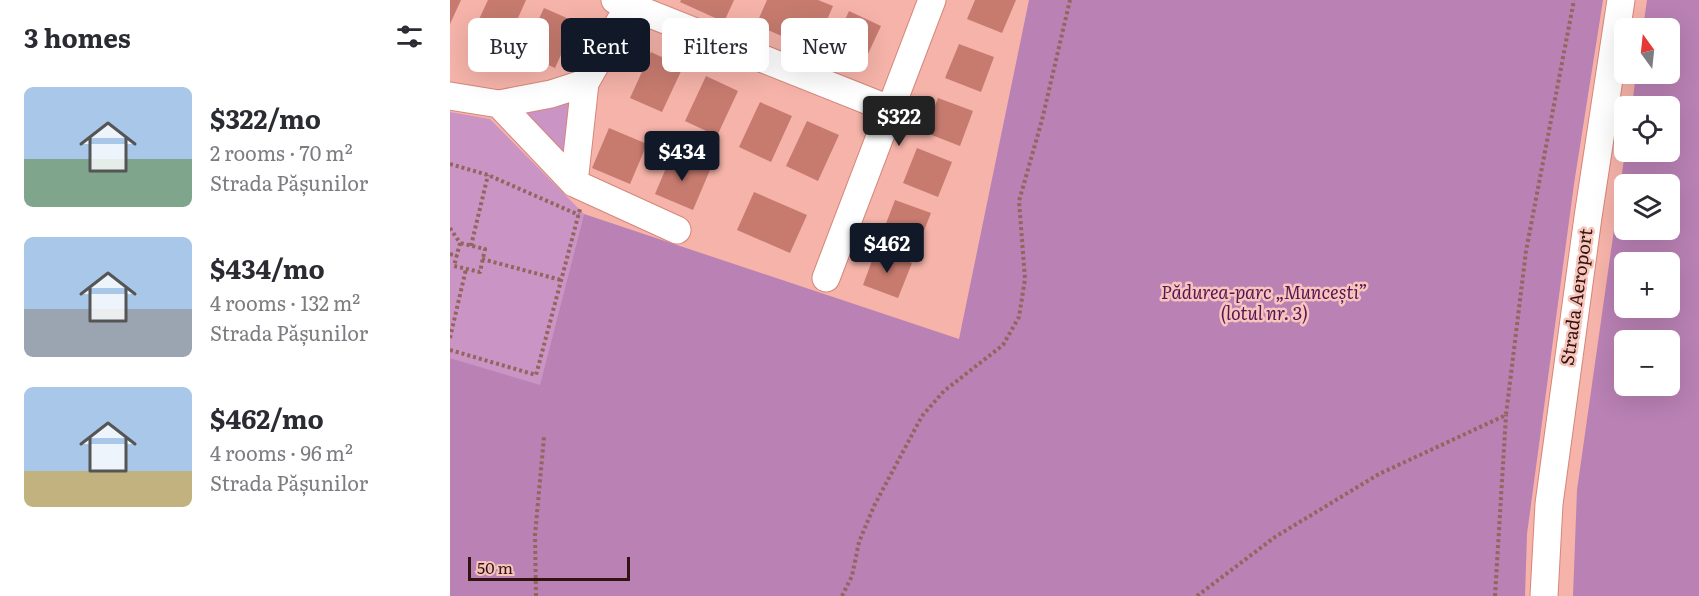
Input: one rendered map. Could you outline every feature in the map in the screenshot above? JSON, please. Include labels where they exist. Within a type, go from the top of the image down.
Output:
[{"type":"street","points":[[826,278],[932,0]]},
{"type":"street","name":"Strada Aeroport","points":[[1544,596],[1549,504],[1588,217],[1621,0]]},
{"type":"street","points":[[580,186],[585,82],[625,2],[889,109]]},
{"type":"street","points":[[450,96],[499,104],[551,94],[585,82]]},
{"type":"street","points":[[499,104],[580,186],[677,230]]},
{"type":"path","points":[[842,596],[852,576],[859,542],[874,506],[922,416],[944,391],[1003,345],[1019,316],[1025,279],[1019,201],[1042,120],[1070,0]]},
{"type":"path","points":[[1495,596],[1506,415],[1526,251],[1574,0]]},
{"type":"path","points":[[450,164],[488,176],[579,215]]},
{"type":"path","points":[[471,246],[488,176]]},
{"type":"path","points":[[450,350],[536,375],[579,215],[580,186]]},
{"type":"path","points":[[450,228],[459,243],[454,266],[450,270]]},
{"type":"path","points":[[454,266],[480,272],[483,259],[485,249],[459,243]]},
{"type":"path","points":[[450,254],[457,256]]},
{"type":"path","points":[[483,259],[561,280]]},
{"type":"path","points":[[450,339],[466,269]]},
{"type":"path","points":[[1197,596],[1275,537],[1379,474],[1506,415]]},
{"type":"path","points":[[536,596],[535,535],[544,437]]},
{"type":"shaded area","points":[[572,101],[567,166],[526,112]]},
{"type":"shaded area","points":[[450,112],[490,119],[584,214],[540,386],[450,358]]},
{"type":"green space","name":"Pădurea-parc „Muncești” (lotul nr. 3)","points":[[1029,0],[1603,0],[1574,184],[1527,534],[1525,596],[450,596],[450,358],[540,385],[584,214],[959,339]]},
{"type":"green space","points":[[1647,0],[1699,0],[1699,596],[1573,596],[1577,490],[1614,229],[1614,240],[1680,240],[1680,174],[1622,174],[1624,162],[1680,162],[1680,96],[1633,96],[1635,84],[1680,84],[1680,18],[1644,18]]},
{"type":"building","points":[[450,0],[461,0],[450,24]]},
{"type":"building","points":[[488,0],[526,0],[518,18],[480,18]]},
{"type":"building","points":[[681,0],[734,0],[726,18],[715,18],[680,2]]},
{"type":"building","points":[[767,0],[818,0],[833,6],[828,18],[781,18],[781,36],[769,31],[769,18],[759,18]]},
{"type":"building","points":[[975,0],[1016,0],[1002,33],[967,19]]},
{"type":"building","points":[[544,8],[567,18],[561,18],[561,55],[555,68],[549,65],[549,18],[539,18]]},
{"type":"building","points":[[849,11],[864,18],[846,18]]},
{"type":"building","points":[[868,20],[881,26],[868,54]]},
{"type":"building","points":[[959,44],[994,57],[981,92],[945,78]]},
{"type":"building","points":[[651,52],[662,57],[662,72],[681,72],[662,112],[630,98],[642,72],[650,72]]},
{"type":"building","points":[[706,76],[738,91],[717,136],[685,121]]},
{"type":"building","points":[[938,98],[973,111],[960,146],[924,132]]},
{"type":"building","points":[[760,102],[792,116],[771,162],[739,147]]},
{"type":"building","points":[[807,121],[839,135],[818,181],[786,166]]},
{"type":"building","points":[[609,128],[647,144],[630,184],[592,168]]},
{"type":"building","points":[[917,148],[952,162],[938,197],[903,183]]},
{"type":"building","points":[[672,154],[710,170],[693,210],[655,194]]},
{"type":"building","points":[[754,192],[807,215],[790,253],[737,230]]},
{"type":"building","points":[[895,200],[931,213],[917,248],[882,234]]},
{"type":"building","points":[[876,250],[912,263],[898,298],[863,285]]}]
